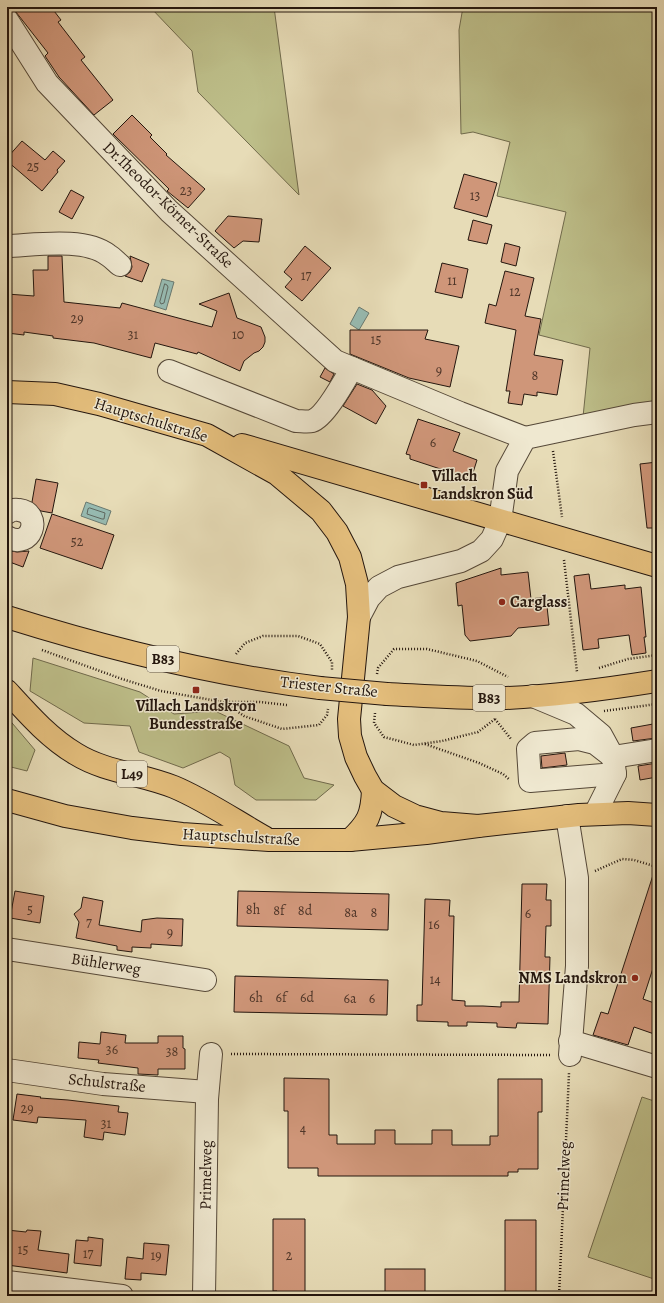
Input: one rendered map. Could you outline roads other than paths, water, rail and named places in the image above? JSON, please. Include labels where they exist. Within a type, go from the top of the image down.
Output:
[{"type":"main road","points":[[7,379],[21,382],[55,394]]},
{"type":"main road","name":"Hauptschulstraße","points":[[7,392],[55,394],[99,404],[207,435],[277,474],[321,511],[337,532],[350,557],[357,584],[359,617],[349,718],[350,736],[356,757],[373,790],[394,806],[415,816],[441,823],[478,826]]},
{"type":"main road","points":[[207,435],[657,566]]},
{"type":"main road","name":"Triester Straße","points":[[7,617],[44,629],[206,669],[320,688],[446,698],[505,698],[605,690],[657,681]]},
{"type":"main road","name":"L49","points":[[7,691],[48,734],[75,754],[94,764],[141,776],[173,787],[192,796],[269,840]]},
{"type":"main road","points":[[350,840],[362,829],[369,817],[372,806],[373,790]]},
{"type":"main road","name":"Hauptschulstraße","points":[[7,800],[65,816],[132,828],[182,834],[269,840],[350,840],[426,833],[567,816],[628,813],[657,815]]},
{"type":"street","name":"Dr.Theodor-Körner-Straße","points":[[7,20],[47,83],[169,211],[335,361],[460,413],[525,438]]},
{"type":"street","points":[[7,246],[60,244],[86,245],[108,254],[120,266]]},
{"type":"street","points":[[169,371],[296,421],[313,420],[323,414],[352,368]]},
{"type":"street","points":[[359,617],[369,598],[379,587],[398,577],[461,561],[481,551],[492,539],[500,521],[507,470],[525,438],[634,415],[657,412]]},
{"type":"street","points":[[7,513],[16,509],[22,510],[31,518],[33,524],[29,535],[24,539],[18,541],[7,537]]},
{"type":"street","points":[[533,696],[576,714],[601,735],[614,765],[595,814]]},
{"type":"street","points":[[614,765],[595,743],[579,739],[535,743],[528,749],[522,782],[614,765],[657,750]]},
{"type":"street","points":[[567,816],[577,878],[577,966],[570,1048],[657,1067]]},
{"type":"street","name":"Bühlerweg","points":[[7,949],[205,980]]},
{"type":"street","name":"Primelweg","points":[[204,1296],[207,1092],[211,1054]]},
{"type":"street","name":"Schulstraße","points":[[7,1070],[103,1084],[207,1092]]},
{"type":"street","points":[[7,1282],[122,1296]]},
{"type":"water","points":[[162,279],[174,282],[166,310],[154,306]]},
{"type":"water","points":[[359,307],[369,313],[359,330],[350,324]]},
{"type":"water","points":[[86,502],[111,511],[106,525],[81,516]]},
{"type":"place","name":"Villach Landskron Süd","points":[[424,485]]},
{"type":"place","name":"Carglass","points":[[502,602]]},
{"type":"place","name":"Villach Landskron Bundesstraße","points":[[196,690]]},
{"type":"place","name":"NMS Landskron","points":[[635,978]]}]
